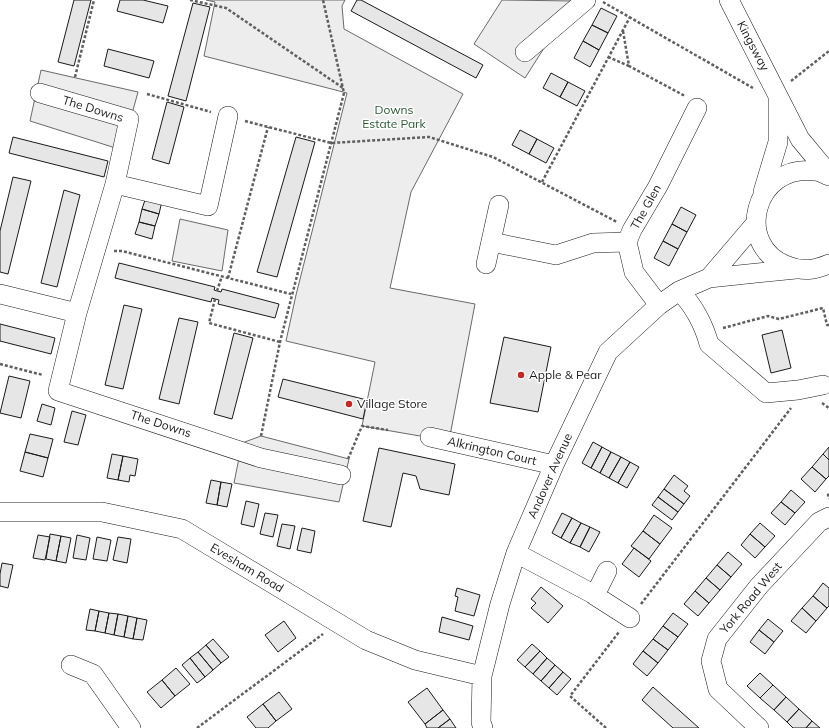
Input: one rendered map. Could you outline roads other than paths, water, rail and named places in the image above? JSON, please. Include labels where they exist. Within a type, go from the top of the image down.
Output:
[{"type":"street","points":[[525,52],[586,0]]},
{"type":"street","name":"Kingsway","points":[[729,0],[800,140],[829,175]]},
{"type":"street","name":"Kingsway","points":[[756,223],[757,209],[778,142],[777,92]]},
{"type":"street","name":"The Downs","points":[[40,93],[129,119],[115,184],[77,313],[58,391],[261,458],[342,475]]},
{"type":"street","name":"The Glen","points":[[659,306],[634,272],[630,236],[658,186],[697,108]]},
{"type":"street","points":[[115,184],[208,206],[228,116]]},
{"type":"street","points":[[762,196],[772,183],[785,174],[800,170],[816,171],[829,175]]},
{"type":"street","points":[[486,264],[499,205]]},
{"type":"street","points":[[756,223],[759,239],[768,253],[781,264],[796,269]]},
{"type":"street","name":"Andover Avenue","points":[[709,278],[756,223]]},
{"type":"street","points":[[491,242],[556,255],[593,243],[630,236]]},
{"type":"street","name":"Andover Avenue","points":[[483,728],[481,722],[482,676],[500,604],[516,553],[554,465],[608,352],[679,290],[709,278],[796,269],[818,269],[829,264]]},
{"type":"street","points":[[679,290],[688,300],[706,333],[709,344],[766,393],[798,390],[822,385]]},
{"type":"street","points":[[0,294],[77,313]]},
{"type":"street","name":"Alkrington Court","points":[[430,437],[554,465]]},
{"type":"street","name":"Evesham Road","points":[[0,512],[102,512],[182,529],[366,640],[415,660],[482,676]]},
{"type":"street","name":"York Road West","points":[[759,728],[718,689],[711,661],[717,639],[759,586],[819,522],[829,516]]},
{"type":"street","points":[[516,553],[594,595],[630,618]]},
{"type":"street","points":[[594,595],[608,571]]},
{"type":"street","points":[[70,665],[93,674],[131,728]]},
{"type":"place","name":"Apple & Pear","points":[[521,375]]},
{"type":"place","name":"Village Store","points":[[349,404]]},
{"type":"park label","name":"Downs Estate Park","points":[[394,117]]}]
